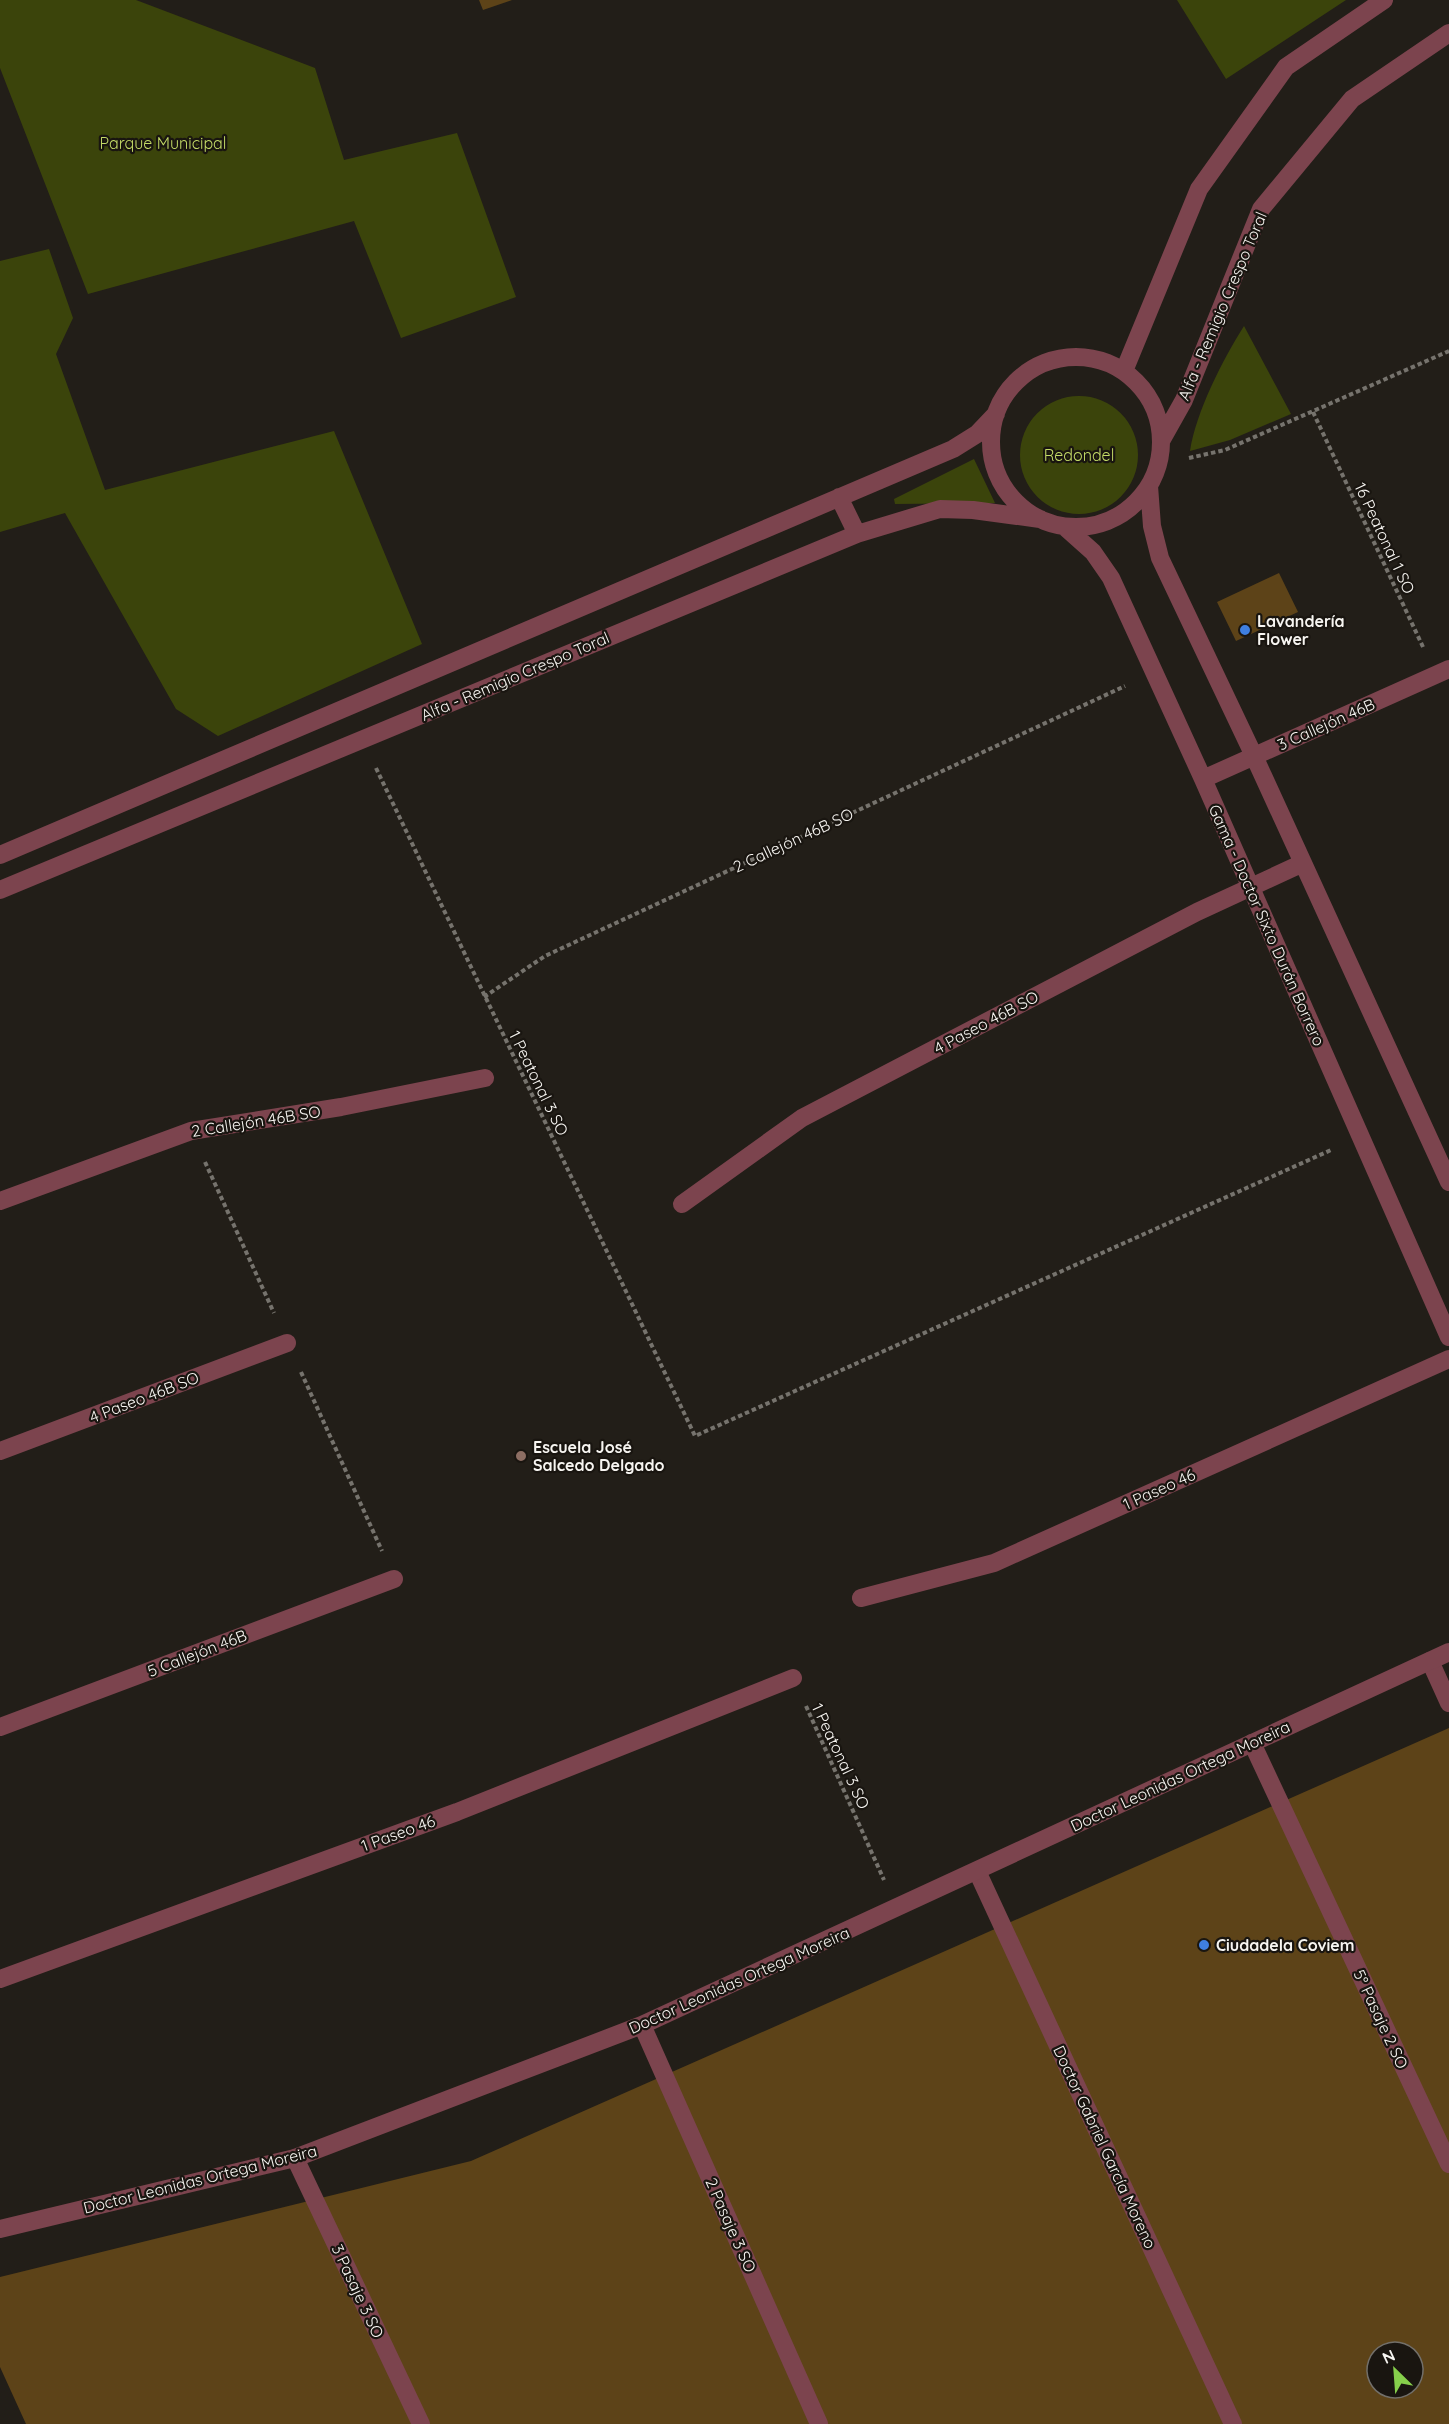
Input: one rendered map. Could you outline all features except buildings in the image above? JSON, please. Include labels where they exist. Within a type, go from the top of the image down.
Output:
[{"type":"street","points":[[1124,371],[1199,189],[1286,67],[1384,0]]},
{"type":"street","name":"Alfa - Remigio Crespo Toral","points":[[1161,441],[1184,400],[1262,209],[1352,99],[1449,33]]},
{"type":"street","points":[[1071,357],[1099,360],[1124,371],[1144,389],[1152,406],[1161,441],[1158,464],[1149,486],[1134,504],[1116,518],[1091,526],[1065,527],[1040,519],[1020,506],[1009,493],[993,464],[991,438],[996,414],[1006,394],[1021,378],[1045,364],[1071,357]]},
{"type":"street","points":[[0,855],[953,449],[977,434],[996,414]]},
{"type":"street","points":[[1149,486],[1152,526],[1160,558],[1254,756],[1449,1182]]},
{"type":"street","points":[[839,497],[856,534]]},
{"type":"street","name":"Alfa - Remigio Crespo Toral","points":[[0,890],[856,534],[940,509],[974,510],[1040,519]]},
{"type":"street","name":"Gama - Doctor Sixto Durán Borrero","points":[[1065,527],[1093,552],[1111,578],[1203,779],[1359,1138],[1449,1337]]},
{"type":"street","name":"3 Callejón 46B","points":[[1203,779],[1442,671]]},
{"type":"street","name":"4 Paseo 46B SO","points":[[682,1204],[802,1118],[1197,912],[1303,862]]},
{"type":"street","name":"2 Callejón 46B SO","points":[[0,1201],[191,1131],[341,1107],[485,1078]]},
{"type":"street","name":"4 Paseo 46B SO","points":[[0,1451],[287,1343]]},
{"type":"street","name":"1 Paseo 46","points":[[861,1598],[994,1563],[1449,1359]]},
{"type":"street","name":"5 Callejón 46B","points":[[0,1727],[394,1579]]},
{"type":"street","name":"Doctor Leonidas Ortega Moreira","points":[[0,2229],[295,2158],[642,2025],[1449,1652]]},
{"type":"street","points":[[1430,1661],[1449,1703]]},
{"type":"street","name":"1 Paseo 46","points":[[0,1979],[457,1812],[793,1678]]},
{"type":"street","name":"5° Pasaje 2 SO","points":[[1252,1743],[1449,2164]]},
{"type":"street","name":"Doctor Gabriel García Moreno","points":[[977,1871],[1233,2424]]},
{"type":"street","name":"2 Pasaje 3 SO","points":[[642,2025],[819,2424]]},
{"type":"street","name":"3 Pasaje 3 SO","points":[[295,2158],[421,2424]]},
{"type":"path","points":[[1158,464],[1225,450],[1449,351]]},
{"type":"path","name":"16 Peatonal 1 SO","points":[[1313,412],[1442,671]]},
{"type":"path","name":"2 Callejón 46B SO","points":[[484,998],[545,956],[1109,694]]},
{"type":"path","name":"1 Peatonal 3 SO","points":[[363,739],[484,998],[694,1436],[1359,1138]]},
{"type":"path","name":"1 Peatonal 3 SO","points":[[793,1678],[868,1843]]},
{"type":"green space","name":"Parque Municipal","points":[[0,0],[136,0],[315,68],[344,160],[457,133],[516,297],[401,338],[354,221],[88,294],[0,68]]},
{"type":"green space","points":[[1177,0],[1346,0],[1226,79]]},
{"type":"green space","points":[[49,249],[73,318],[56,354],[105,490],[334,431],[422,644],[218,736],[176,709],[65,513],[0,532],[0,261]]},
{"type":"green space","points":[[1244,326],[1291,414],[1230,440],[1190,451],[1198,420],[1211,386]]},
{"type":"green space","name":"Redondel","points":[[1079,396],[1102,400],[1121,413],[1134,432],[1138,455],[1134,478],[1121,497],[1102,510],[1079,514],[1056,510],[1037,497],[1024,478],[1020,455],[1024,432],[1037,413],[1056,400]]},
{"type":"green space","points":[[974,459],[995,503],[895,504],[894,499]]},
{"type":"place","name":"Lavandería Flower","points":[[1245,630]]},
{"type":"place","name":"Escuela José Salcedo Delgado","points":[[521,1456]]},
{"type":"place","name":"Ciudadela Coviem","points":[[1204,1945]]}]
